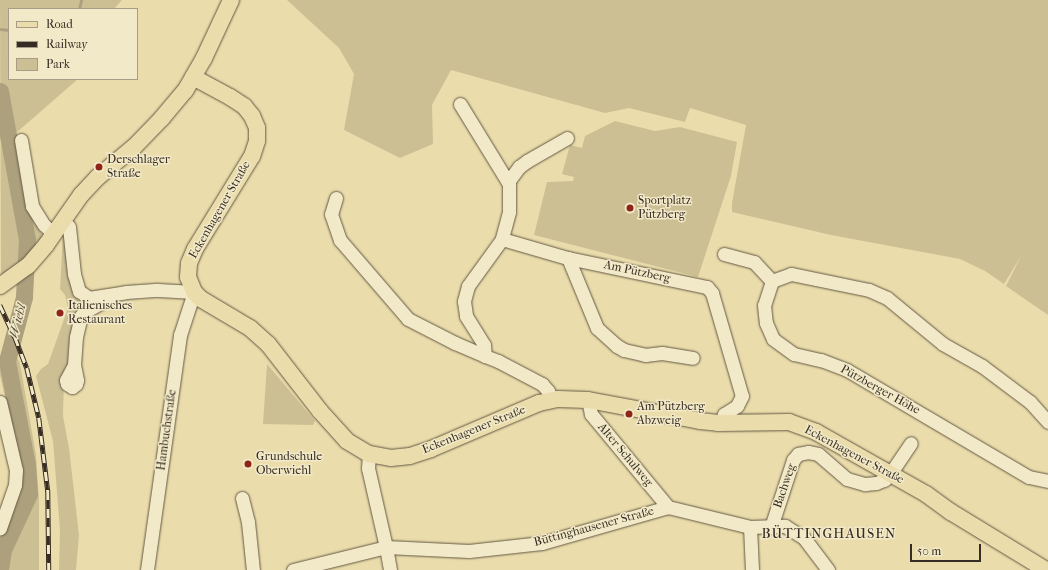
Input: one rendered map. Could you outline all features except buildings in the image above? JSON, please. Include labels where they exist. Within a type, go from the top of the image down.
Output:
[{"type":"main road","points":[[0,286],[15,277],[38,254],[81,195],[98,177],[135,146],[185,91],[231,0]]},
{"type":"main road","name":"Eckenhagener Straße","points":[[193,77],[230,96],[244,106],[252,116],[257,128],[257,141],[252,156],[195,249],[189,263],[188,277],[194,292],[201,299],[250,328],[268,344],[320,411],[347,441],[369,454],[391,458],[410,456],[431,449],[540,403],[569,398],[588,400],[700,421],[721,423],[789,422],[816,432],[926,494],[951,512],[1046,570]]},
{"type":"street","points":[[460,104],[508,182],[509,212],[502,239],[468,286],[464,301],[466,316],[484,345],[485,356]]},
{"type":"street","points":[[508,182],[519,167],[527,160],[567,138]]},
{"type":"street","points":[[21,140],[32,206],[44,225],[53,233]]},
{"type":"street","points":[[336,198],[331,214],[340,240],[408,319],[455,344],[498,360],[542,384],[548,390],[552,400]]},
{"type":"street","points":[[63,220],[69,227],[74,274],[79,291],[89,298],[113,294],[158,290],[194,292]]},
{"type":"street","name":"Am Pützberg","points":[[502,239],[568,258],[707,287],[712,293],[742,390],[742,396],[737,406],[724,414],[721,423]]},
{"type":"street","points":[[724,254],[754,262],[772,281],[791,274],[869,290],[887,298],[943,344],[982,366],[1030,402],[1048,422]]},
{"type":"street","points":[[568,258],[597,328],[617,346],[624,350],[645,355],[662,353],[693,358]]},
{"type":"street","name":"Pützberger Höhe","points":[[772,281],[764,305],[766,323],[773,339],[794,354],[821,360],[847,370],[1029,477],[1048,481]]},
{"type":"street","name":"Hambuchstraße","points":[[147,570],[180,335],[194,292]]},
{"type":"street","points":[[74,365],[76,337],[80,316],[113,294]]},
{"type":"street","name":"Alter Schulweg","points":[[588,400],[591,414],[668,507]]},
{"type":"street","points":[[0,402],[16,470],[15,485],[0,528]]},
{"type":"street","points":[[890,474],[911,443]]},
{"type":"street","name":"Bachweg","points":[[771,527],[793,460],[798,454],[808,452],[818,454],[847,479],[865,484],[884,480],[890,474]]},
{"type":"street","points":[[369,454],[368,468],[390,570]]},
{"type":"street","points":[[242,498],[248,522],[253,570]]},
{"type":"street","name":"Büttinghausener Straße","points":[[293,570],[386,547],[469,551],[542,543],[668,507],[750,527],[785,526],[804,538],[828,570]]},
{"type":"street","points":[[750,527],[752,570]]},
{"type":"green space","points":[[0,0],[122,0],[115,8],[8,8],[8,80],[77,80],[16,133],[42,237],[15,266],[7,272],[1,274]]},
{"type":"green space","points":[[287,0],[1048,0],[1048,315],[1006,286],[1021,256],[1004,284],[985,271],[960,259],[831,235],[732,212],[732,203],[746,125],[690,108],[685,122],[629,108],[605,113],[451,70],[432,105],[433,144],[400,158],[344,130],[354,74],[339,48]]},
{"type":"green space","name":"Sportplatz Pützberg","points":[[615,121],[655,131],[680,127],[737,142],[731,176],[698,277],[534,235],[547,182],[573,181],[574,177],[562,174],[570,145],[582,148],[585,136]]},
{"type":"green space","points":[[63,234],[88,300],[73,358],[64,377],[63,416],[69,448],[79,535],[76,570],[59,570],[60,530],[53,441],[36,376],[41,369],[48,364],[68,308],[65,295],[60,289]]},
{"type":"green space","points":[[8,334],[20,364],[36,455],[39,499],[39,570],[0,570],[0,542],[18,496],[20,480],[20,464],[0,375],[0,358]]},
{"type":"green space","points":[[267,364],[315,421],[313,425],[263,424]]},
{"type":"waterway","points":[[79,8],[81,0]]},
{"type":"waterway","points":[[0,29],[8,30]]},
{"type":"waterway","name":"Wiehl","points":[[0,91],[27,239],[24,297],[7,361],[27,465],[29,494],[3,550],[0,570]]},
{"type":"railway","points":[[0,305],[27,368],[39,418],[48,491],[49,570]]},
{"type":"place","name":"Derschlager Straße","points":[[99,167]]},
{"type":"place","name":"Sportplatz Pützberg","points":[[630,208]]},
{"type":"place","name":"Italienisches Restaurant","points":[[60,313]]},
{"type":"place","name":"Am Pützberg Abzweig","points":[[629,414]]},
{"type":"place","name":"Grundschule Oberwiehl","points":[[248,464]]},
{"type":"district","name":"BÜTTINGHAUSEN","points":[[829,534]]}]
